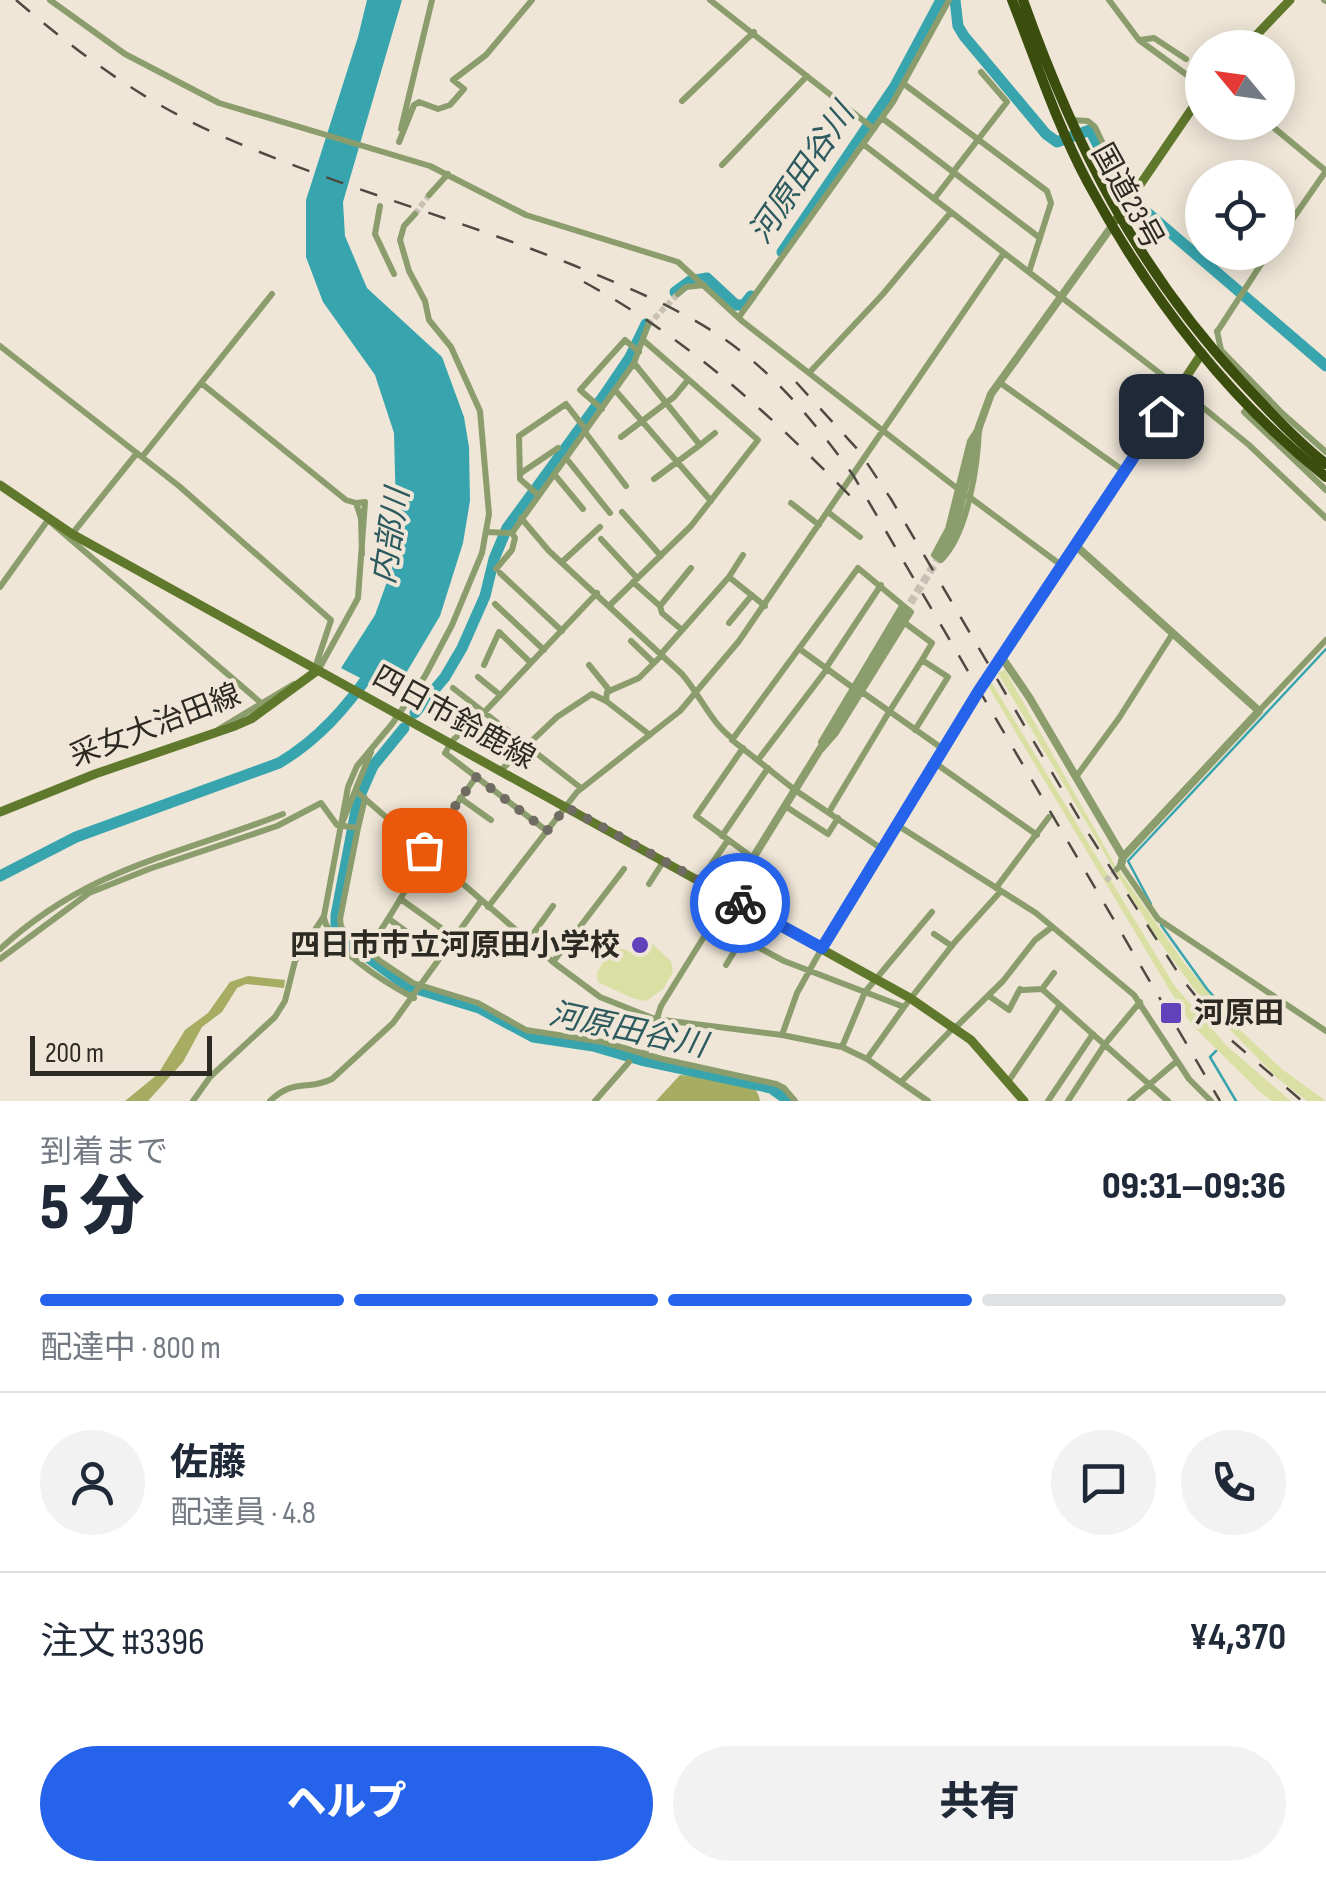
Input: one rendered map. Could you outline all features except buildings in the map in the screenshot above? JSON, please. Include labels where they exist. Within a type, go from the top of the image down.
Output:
[{"type":"highway","name":"国道23号","points":[[1012,0],[1072,133],[1155,293],[1250,406],[1326,477]]},
{"type":"highway","name":"国道23号","points":[[1023,0],[1072,133]]},
{"type":"highway","name":"国道23号","points":[[1205,349],[1326,464]]},
{"type":"main road","points":[[1261,30],[1290,0]]},
{"type":"main road","points":[[1116,221],[1185,119]]},
{"type":"main road","points":[[822,948],[1001,656],[1205,349]]},
{"type":"main road","name":"四日市鈴鹿線","points":[[0,485],[72,534],[877,979],[907,1003],[955,1027],[982,1050],[1024,1101]]},
{"type":"main road","name":"采女大治田線","points":[[0,812],[251,719],[318,670]]},
{"type":"street","points":[[50,0],[125,54],[219,103],[392,154],[448,174],[526,215],[660,255],[686,267],[740,317],[958,489]]},
{"type":"street","points":[[398,142],[432,0]]},
{"type":"street","points":[[392,154],[414,104],[419,102],[438,110],[450,105],[464,89],[453,80],[486,55],[532,0]]},
{"type":"street","points":[[710,0],[870,126]]},
{"type":"street","points":[[740,317],[863,144],[870,126],[882,118],[949,0]]},
{"type":"street","points":[[1109,0],[1139,40],[1185,74]]},
{"type":"street","points":[[682,101],[754,32]]},
{"type":"street","points":[[1139,40],[1154,38],[1185,58]]},
{"type":"street","points":[[934,199],[1006,102],[980,72]]},
{"type":"street","points":[[722,165],[807,76]]},
{"type":"street","points":[[904,84],[1050,196],[1029,272]]},
{"type":"street","points":[[882,118],[1040,238]]},
{"type":"street","points":[[1072,133],[1088,121],[1095,126],[1117,173],[1135,193]]},
{"type":"street","points":[[1288,140],[1326,171],[1295,216]]},
{"type":"street","points":[[863,144],[1179,388],[1249,445],[1326,518]]},
{"type":"street","points":[[428,195],[448,174]]},
{"type":"street","points":[[380,206],[375,234],[394,274]]},
{"type":"street","points":[[810,373],[951,212]]},
{"type":"street","points":[[352,826],[348,787],[370,746],[397,713],[452,625],[482,554],[487,532],[488,483],[480,412],[451,346],[429,320],[409,271],[400,240],[404,226],[414,214]]},
{"type":"street","points":[[979,427],[978,455],[968,496],[953,544],[941,560],[934,555],[948,529],[970,442],[998,382],[1116,221]]},
{"type":"street","points":[[270,1101],[302,1083],[321,1085],[332,1079],[393,1023],[455,938],[581,788],[680,711],[697,692],[765,606],[1004,253]]},
{"type":"street","points":[[1205,349],[1258,270]]},
{"type":"street","points":[[678,294],[701,281]]},
{"type":"street","points":[[72,534],[272,294]]},
{"type":"street","points":[[506,533],[634,363],[648,326]]},
{"type":"street","points":[[1217,331],[1218,348],[1326,452]]},
{"type":"street","points":[[599,406],[580,390],[625,340],[636,350]]},
{"type":"street","points":[[610,605],[711,501],[758,440],[643,340]]},
{"type":"street","points":[[0,346],[197,501],[331,620],[318,670]]},
{"type":"street","points":[[634,363],[700,445]]},
{"type":"street","points":[[621,437],[666,404],[688,380]]},
{"type":"street","points":[[998,382],[1124,471]]},
{"type":"street","points":[[200,384],[346,500],[356,503],[361,518],[362,554],[358,598],[318,670]]},
{"type":"street","points":[[615,390],[711,501]]},
{"type":"street","points":[[534,492],[520,479],[519,436],[566,404],[626,486]]},
{"type":"street","points":[[1250,406],[1244,412],[1326,490]]},
{"type":"street","points":[[942,554],[956,524],[979,427]]},
{"type":"street","points":[[654,479],[715,433]]},
{"type":"street","points":[[520,474],[558,448]]},
{"type":"street","points":[[566,458],[610,512]]},
{"type":"street","points":[[554,474],[583,508]]},
{"type":"street","points":[[968,496],[1061,565]]},
{"type":"street","points":[[792,503],[819,525]]},
{"type":"street","points":[[622,512],[661,556]]},
{"type":"street","points":[[828,512],[860,538]]},
{"type":"street","points":[[521,518],[562,562],[662,654],[733,739],[795,790],[882,849]]},
{"type":"street","points":[[0,587],[48,520],[260,702]]},
{"type":"street","points":[[562,562],[600,528]]},
{"type":"street","points":[[487,532],[506,533],[515,538],[498,571],[562,631]]},
{"type":"street","points":[[601,538],[660,606],[662,614],[682,630]]},
{"type":"street","points":[[1075,544],[1259,711]]},
{"type":"street","points":[[606,702],[610,691],[639,678],[654,663],[743,556]]},
{"type":"street","points":[[660,606],[691,568]]},
{"type":"street","points":[[733,739],[858,568],[902,601],[903,614],[836,734],[815,756]]},
{"type":"street","points":[[729,577],[765,606]]},
{"type":"street","points":[[758,760],[881,585]]},
{"type":"street","points":[[454,739],[483,714],[597,593]]},
{"type":"street","points":[[729,623],[752,596]]},
{"type":"street","points":[[495,604],[544,650]]},
{"type":"street","points":[[829,812],[932,643],[903,614]]},
{"type":"street","points":[[815,756],[826,729],[852,687],[903,614]]},
{"type":"street","points":[[645,1055],[655,1019],[903,614]]},
{"type":"street","points":[[484,665],[498,632],[531,663]]},
{"type":"street","points":[[1076,778],[1173,633]]},
{"type":"street","points":[[1120,863],[1326,640]]},
{"type":"street","points":[[630,641],[654,663]]},
{"type":"street","points":[[801,650],[852,687]]},
{"type":"street","points":[[1001,656],[1076,778],[1120,863],[1158,919],[1326,1031]]},
{"type":"street","points":[[916,730],[948,677],[922,660]]},
{"type":"street","points":[[589,666],[610,691]]},
{"type":"street","points":[[478,677],[500,695]]},
{"type":"street","points":[[210,736],[260,702],[307,680]]},
{"type":"street","points":[[453,688],[581,788]]},
{"type":"street","points":[[862,692],[943,750]]},
{"type":"street","points":[[500,771],[557,717],[592,694],[650,735]]},
{"type":"street","points":[[193,1101],[210,1077],[274,1017],[285,1001],[295,961],[324,916],[361,794],[370,746]]},
{"type":"street","points":[[448,748],[444,752],[547,831]]},
{"type":"street","points":[[743,748],[696,816],[753,858]]},
{"type":"street","points":[[935,763],[1037,834]]},
{"type":"street","points":[[700,882],[768,768]]},
{"type":"street","points":[[424,850],[476,777]]},
{"type":"street","points":[[361,794],[352,826],[341,927],[417,992]]},
{"type":"street","points":[[361,794],[528,941],[600,998],[655,1019],[842,1047],[928,1101]]},
{"type":"street","points":[[460,798],[491,820]]},
{"type":"street","points":[[0,959],[71,904],[117,880],[278,826],[322,803],[337,825],[352,826]]},
{"type":"street","points":[[785,806],[828,834],[838,818]]},
{"type":"street","points":[[0,948],[59,902],[96,880],[283,814]]},
{"type":"street","points":[[866,1059],[999,890],[1050,816]]},
{"type":"street","points":[[897,825],[1052,927],[1140,1002],[1189,1079],[1212,1101]]},
{"type":"street","points":[[376,936],[431,856]]},
{"type":"street","points":[[649,884],[664,861]]},
{"type":"street","points":[[553,962],[624,869]]},
{"type":"street","points":[[402,900],[455,938]]},
{"type":"street","points":[[528,941],[553,906]]},
{"type":"street","points":[[842,1047],[865,992],[932,912]]},
{"type":"street","points":[[324,916],[326,929],[335,942],[393,986],[478,1003],[532,1032],[603,1042],[776,1084],[795,1101]]},
{"type":"street","points":[[389,919],[422,943]]},
{"type":"street","points":[[713,923],[809,972],[907,1003]]},
{"type":"street","points":[[902,1082],[989,996],[1035,940],[1052,927]]},
{"type":"street","points":[[934,934],[952,946]]},
{"type":"street","points":[[726,965],[742,938]]},
{"type":"street","points":[[782,1035],[822,948]]},
{"type":"street","points":[[1042,989],[1054,973]]},
{"type":"street","points":[[989,996],[1010,1010],[1022,990],[1042,989],[1168,1101]]},
{"type":"street","points":[[1068,1101],[1105,1044],[1140,1002]]},
{"type":"street","points":[[1008,1082],[1060,1005]]},
{"type":"street","points":[[1048,1101],[1092,1034]]},
{"type":"street","points":[[1130,1101],[1176,1060]]},
{"type":"street","points":[[595,1101],[629,1062]]},
{"type":"street","points":[[601,1077],[612,1085]]},
{"type":"green space","points":[[1005,670],[1115,865],[1185,964],[1239,1029],[1283,1070],[1326,1101],[1307,1101],[1277,1078],[1205,1004],[1115,871],[998,673]]},
{"type":"green space","points":[[992,683],[1174,985],[1227,1046],[1291,1101],[1272,1101],[1260,1092],[1192,1025],[988,686]]},
{"type":"green space","points":[[648,940],[671,961],[673,972],[663,989],[646,1001],[598,982],[597,973],[610,950],[632,953]]},
{"type":"green space","points":[[248,976],[285,980],[284,988],[246,984],[237,988],[222,1012],[202,1027],[183,1062],[148,1101],[125,1101],[158,1074],[185,1030],[208,1013],[230,982]]},
{"type":"green space","points":[[680,1075],[739,1080],[757,1091],[760,1101],[656,1101]]},
{"type":"water","points":[[367,0],[402,0],[343,202],[345,236],[367,288],[442,357],[464,417],[469,447],[470,501],[463,543],[440,616],[393,695],[341,668],[375,615],[397,554],[394,433],[375,375],[323,302],[306,257],[306,200]]},
{"type":"waterway","name":"河原田谷川","points":[[782,252],[895,86],[941,0]]},
{"type":"waterway","points":[[955,0],[958,26],[964,36],[1046,134],[1057,142],[1090,130],[1122,191],[1326,366]]},
{"type":"waterway","name":"河原田谷川","points":[[675,292],[690,281],[707,278],[736,305],[744,305],[751,296]]},
{"type":"waterway","name":"河原田谷川","points":[[415,713],[445,677],[462,648],[485,596],[507,528],[605,394],[646,324]]},
{"type":"waterway","points":[[1151,904],[1128,861],[1326,649]]},
{"type":"waterway","name":"内部川","points":[[0,876],[76,837],[279,763],[331,722],[373,669]]},
{"type":"waterway","name":"河原田谷川","points":[[404,728],[373,766],[358,800],[336,915],[336,929],[343,939],[407,986],[479,1008],[533,1037],[593,1046],[771,1088],[789,1101]]},
{"type":"waterway","points":[[1161,925],[1239,1029]]},
{"type":"waterway","points":[[1216,1051],[1210,1057],[1236,1101]]},
{"type":"tunnel","points":[[415,214],[429,195]]},
{"type":"tunnel","points":[[648,325],[678,294]]},
{"type":"tunnel","points":[[904,613],[941,554]]},
{"type":"tunnel","points":[[1106,881],[1117,869]]},
{"type":"railway","points":[[16,0],[108,72],[157,104],[210,131],[628,288],[717,334],[756,364],[808,416],[853,475],[1220,1101]]},
{"type":"railway","points":[[584,282],[661,330],[732,384],[862,508]]},
{"type":"railway","points":[[796,382],[859,451],[891,499],[1083,825],[1182,979],[1231,1040],[1302,1101]]},
{"type":"way so far","points":[[424,850],[476,777],[547,831],[566,807],[740,903]]},
{"type":"place","name":"四日市市立河原田小学校","points":[[640,945]]},
{"type":"place","name":"河原田","points":[[1171,1013]]},
{"type":"route","points":[[740,903],[822,948],[978,692],[1161,416]]}]
